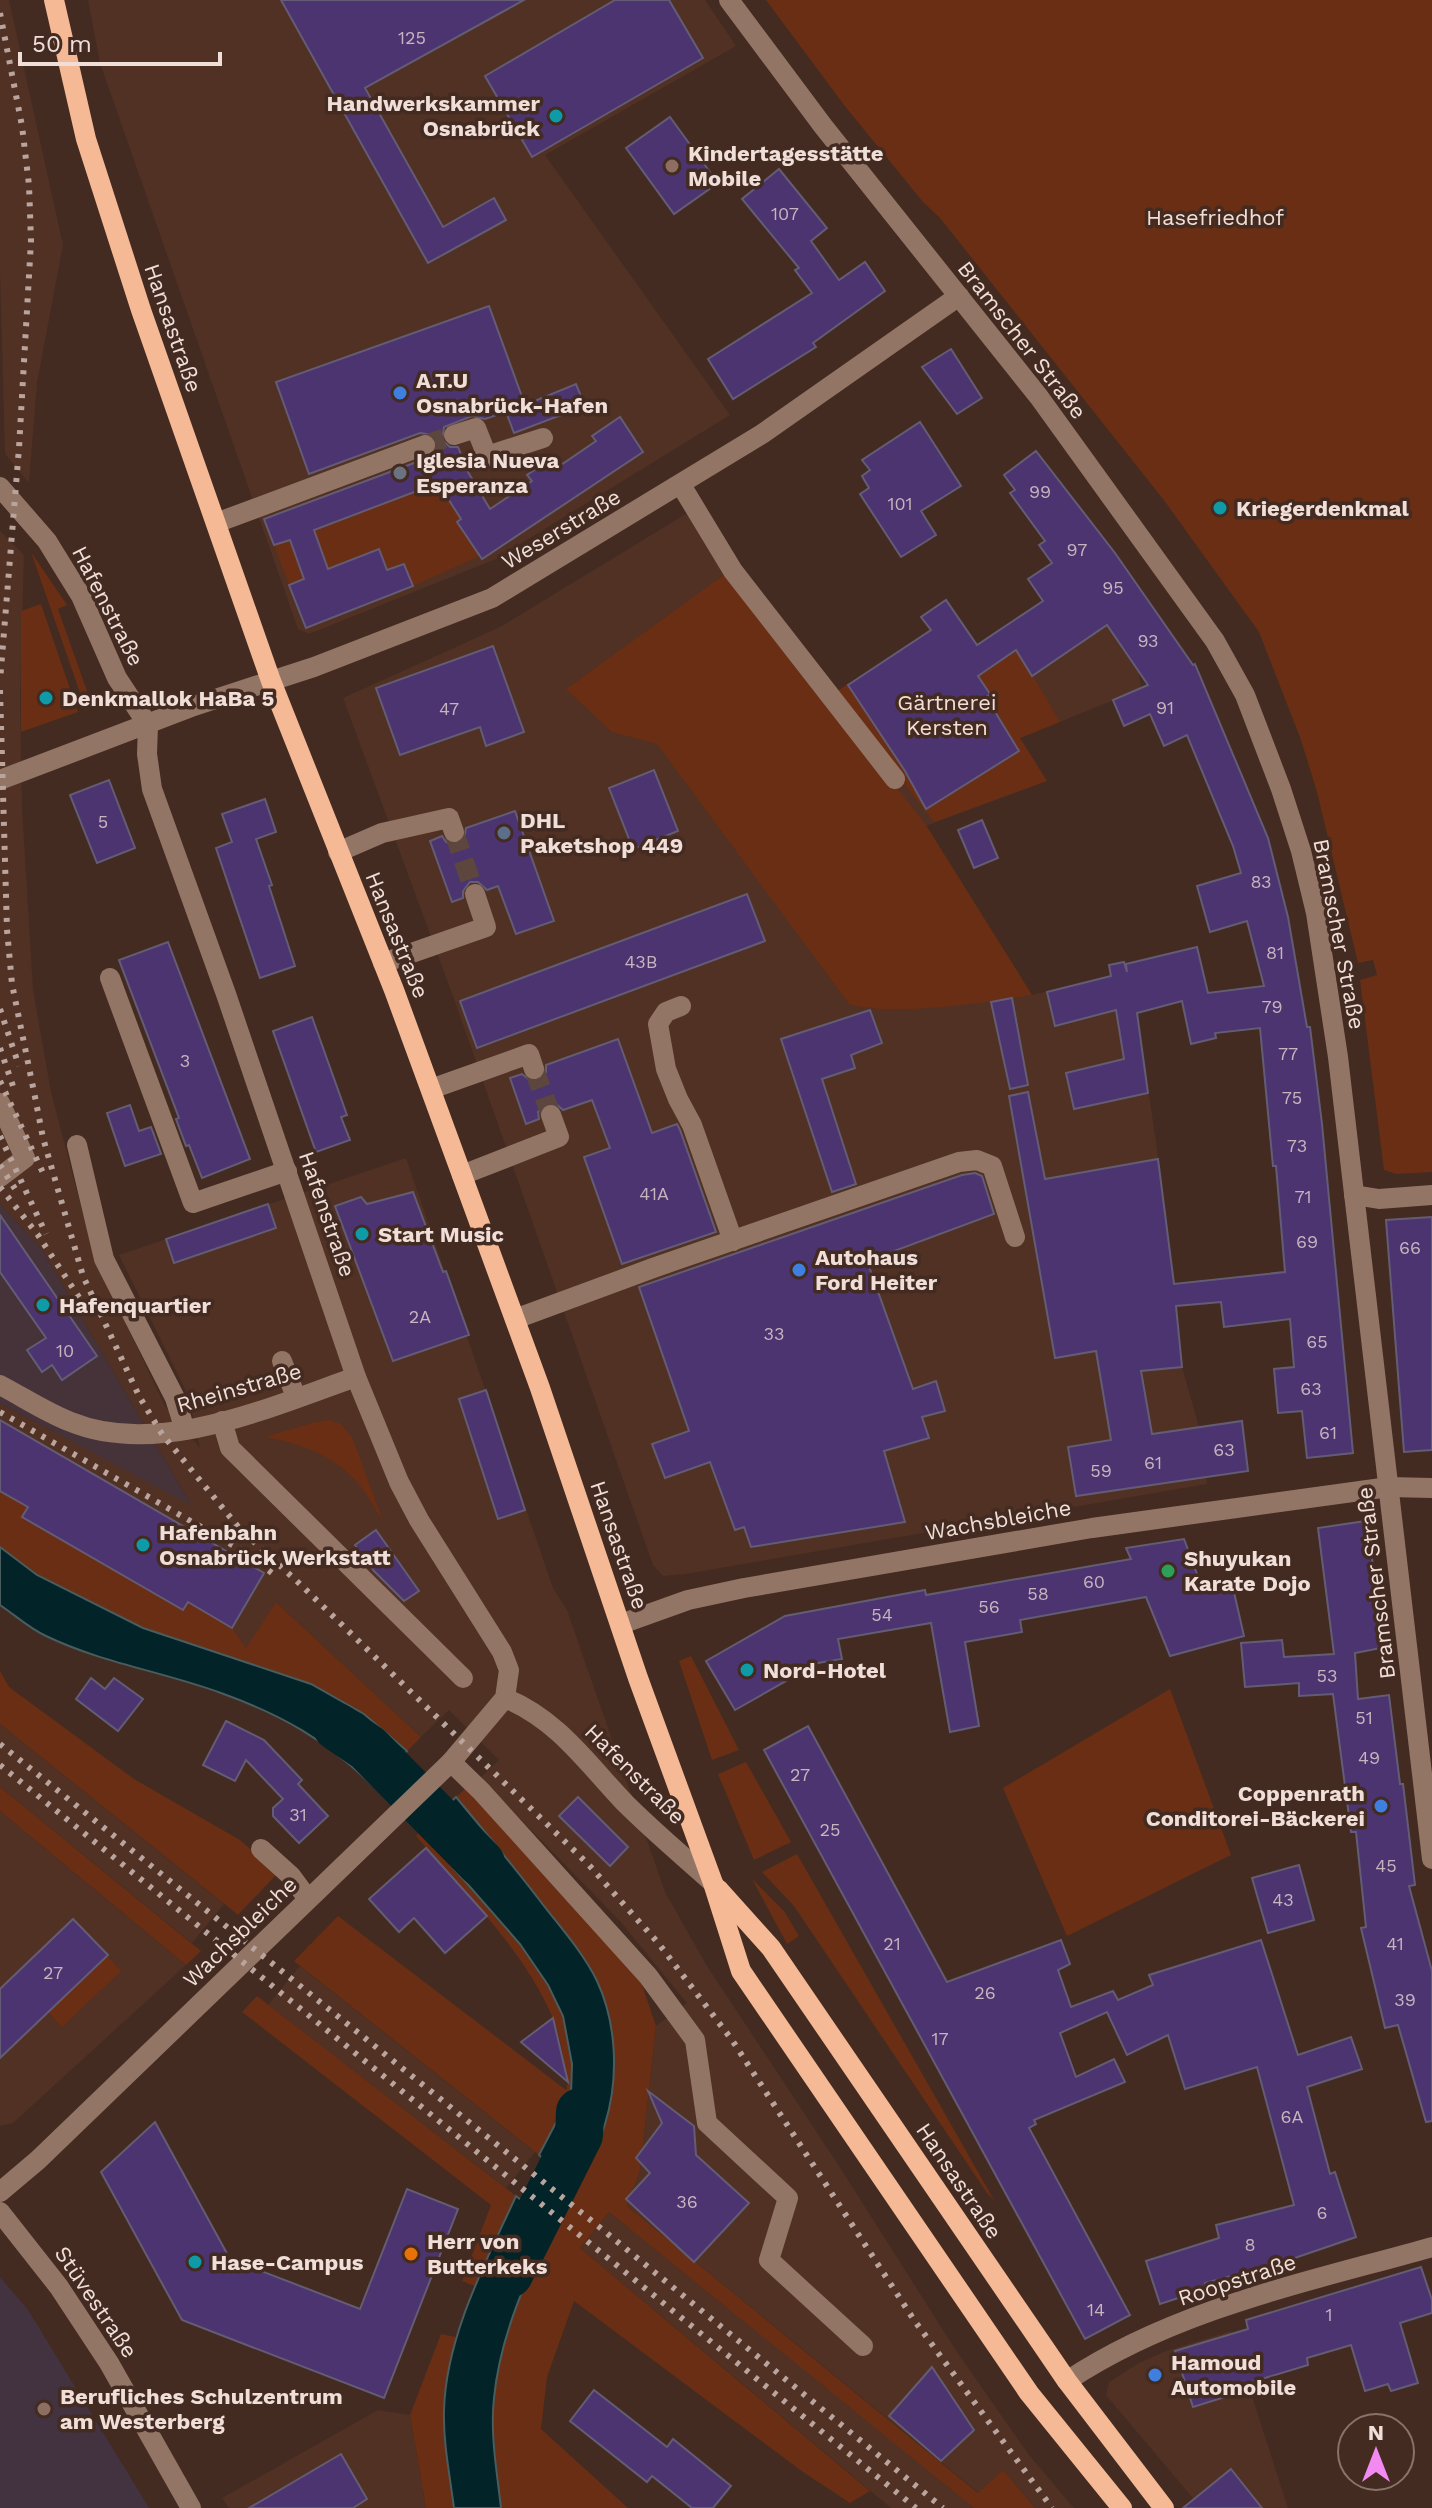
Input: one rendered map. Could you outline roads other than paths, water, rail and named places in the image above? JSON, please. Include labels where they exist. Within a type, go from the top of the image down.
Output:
[{"type":"main road","name":"Hansastraße","points":[[54,0],[86,139],[107,211],[271,681],[383,963],[515,1319],[741,1971],[1029,2393],[1122,2508]]},
{"type":"main road","name":"Hansastraße","points":[[713,1883],[771,1948],[1067,2381],[1164,2508]]},
{"type":"street","name":"Bramscher Straße","points":[[729,0],[823,126],[1039,397],[1215,641],[1245,695],[1281,789],[1310,885],[1338,1057],[1432,1859]]},
{"type":"street","name":"Weserstraße","points":[[0,780],[492,598],[762,434],[959,296]]},
{"type":"street","points":[[454,435],[476,428],[487,456],[543,438]]},
{"type":"street","points":[[216,523],[425,445]]},
{"type":"street","points":[[681,485],[733,571],[895,779]]},
{"type":"street","name":"Hafenstraße","points":[[0,487],[47,541],[81,596],[117,678],[148,725],[147,754],[152,789],[356,1377],[399,1482],[419,1520],[502,1652],[509,1670],[505,1698],[529,1708],[554,1726],[627,1805],[713,1883]]},
{"type":"street","points":[[338,852],[382,833],[449,818],[454,832]]},
{"type":"street","points":[[383,963],[486,927],[475,894]]},
{"type":"street","points":[[110,978],[193,1203],[287,1171]]},
{"type":"street","points":[[681,1006],[666,1012],[658,1024],[663,1055],[678,1099],[692,1125],[733,1241]]},
{"type":"street","points":[[431,1089],[529,1054],[534,1069]]},
{"type":"street","points":[[0,1103],[25,1158],[0,1177]]},
{"type":"street","points":[[462,1175],[559,1137],[551,1115]]},
{"type":"street","points":[[77,1145],[104,1259],[175,1398],[185,1430]]},
{"type":"street","points":[[515,1319],[959,1162],[977,1160],[992,1166],[1015,1237]]},
{"type":"street","points":[[1354,1195],[1379,1199],[1432,1195]]},
{"type":"street","points":[[282,1361],[296,1397]]},
{"type":"street","name":"Rheinstraße","points":[[0,1385],[72,1423],[126,1435],[162,1434],[222,1421],[356,1377]]},
{"type":"street","points":[[222,1421],[230,1448],[463,1678]]},
{"type":"street","name":"Wachsbleiche","points":[[621,1624],[688,1600],[744,1588],[1092,1528],[1389,1487],[1432,1488]]},
{"type":"street","name":"Wachsbleiche","points":[[0,2192],[48,2150],[447,1766],[505,1698]]},
{"type":"street","points":[[447,1766],[481,1791],[648,1976],[675,2012],[695,2040],[707,2123],[788,2198],[769,2260],[863,2346]]},
{"type":"street","points":[[261,1849],[291,1876],[308,1899]]},
{"type":"street","name":"Stüvestraße","points":[[0,2212],[68,2299],[109,2363],[191,2508]]},
{"type":"street","name":"Roopstraße","points":[[1067,2381],[1106,2355],[1233,2303],[1432,2247]]},
{"type":"water","points":[[0,1547],[37,1575],[143,1628],[311,1684],[364,1714],[407,1751],[372,1785],[320,1742],[264,1710],[199,1686],[89,1653],[40,1633],[0,1605]]},
{"type":"water","points":[[456,1797],[572,1942],[592,1971],[604,1998],[614,2052],[612,2089],[602,2132],[574,2184],[539,2155],[571,2094],[572,2064],[563,2016],[548,1985],[520,1944],[421,1831]]},
{"type":"water","points":[[516,2196],[551,2224],[515,2309],[497,2375],[493,2425],[501,2508],[454,2508],[444,2422],[446,2382],[470,2300]]},
{"type":"waterway","points":[[337,1727],[368,1748],[481,1863]]},
{"type":"waterway","points":[[509,2274],[579,2135],[580,2112]]},
{"type":"tunnel","points":[[425,445],[454,435]]},
{"type":"tunnel","points":[[454,832],[475,894]]},
{"type":"tunnel","points":[[534,1069],[551,1115]]},
{"type":"railway","points":[[0,13],[22,126],[31,241],[19,448],[0,681]]},
{"type":"railway","points":[[0,690],[7,930],[12,984],[43,1138],[83,1276],[139,1396],[162,1434],[240,1529],[588,1864],[659,1944],[732,2040],[914,2320],[1052,2508]]},
{"type":"railway","points":[[0,1009],[19,1066]]},
{"type":"railway","points":[[0,1048],[15,1092]]},
{"type":"railway","points":[[0,1081],[44,1175]]},
{"type":"railway","points":[[0,1136],[46,1234]]},
{"type":"railway","points":[[0,1165],[17,1192]]},
{"type":"railway","points":[[0,1187],[38,1235],[88,1311]]},
{"type":"railway","points":[[0,1412],[243,1551],[276,1576]]},
{"type":"railway","points":[[0,1744],[943,2508]]},
{"type":"railway","points":[[0,1765],[916,2508]]},
{"type":"place","name":"Handwerkskammer Osnabrück","points":[[556,116]]},
{"type":"place","name":"Kindertagesstätte Mobile","points":[[672,166]]},
{"type":"place","name":"A.T.U Osnabrück-Hafen","points":[[400,393]]},
{"type":"place","name":"Iglesia Nueva Esperanza","points":[[400,473]]},
{"type":"place","name":"Kriegerdenkmal","points":[[1220,508]]},
{"type":"place","name":"Denkmallok HaBa 5","points":[[46,698]]},
{"type":"place","name":"DHL Paketshop 449","points":[[504,833]]},
{"type":"place","name":"Start Music","points":[[362,1234]]},
{"type":"place","name":"Autohaus Ford Heiter","points":[[799,1270]]},
{"type":"place","name":"Hafenquartier","points":[[43,1305]]},
{"type":"place","name":"Hafenbahn Osnabrück Werkstatt","points":[[143,1545]]},
{"type":"place","name":"Shuyukan Karate Dojo","points":[[1168,1571]]},
{"type":"place","name":"Nord-Hotel","points":[[747,1670]]},
{"type":"place","name":"Coppenrath Conditorei-Bäckerei","points":[[1381,1806]]},
{"type":"place","name":"Herr von Butterkeks","points":[[411,2254]]},
{"type":"place","name":"Hase-Campus","points":[[195,2262]]},
{"type":"place","name":"Hamoud Automobile","points":[[1155,2375]]},
{"type":"place","name":"Berufliches Schulzentrum am Westerberg","points":[[44,2409]]},
{"type":"park label","name":"Hasefriedhof","points":[[1215,217]]},
{"type":"park label","name":"Gärtnerei Kersten","points":[[947,714]]}]
